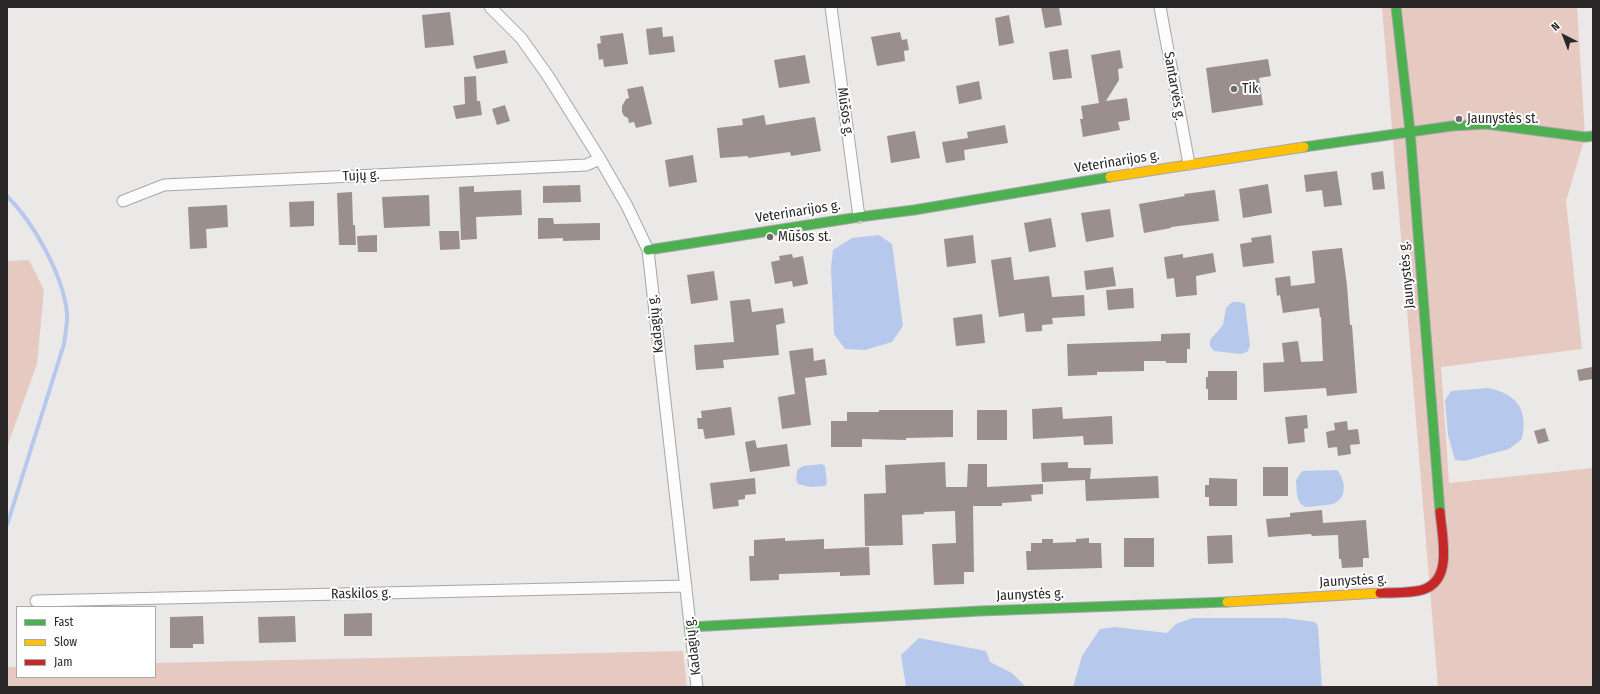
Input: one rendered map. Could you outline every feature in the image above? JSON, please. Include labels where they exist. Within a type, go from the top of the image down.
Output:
[{"type":"street","name":"Kadagių g.","points":[[490,7],[521,38],[548,76],[600,159],[627,206],[648,250],[697,687]]},
{"type":"street","name":"Mūšos g.","points":[[831,7],[859,217]]},
{"type":"street","name":"Santarvės g.","points":[[1160,7],[1189,164]]},
{"type":"street","name":"Jaunystės g.","points":[[690,628],[980,611],[1183,605],[1403,592],[1418,591],[1431,587],[1438,581],[1443,573],[1444,563],[1410,131],[1396,7]]},
{"type":"street","name":"Veterinarijos g.","points":[[648,250],[859,217],[914,210],[1189,164],[1410,131],[1486,124],[1585,137],[1593,136]]},
{"type":"street","name":"Tujų g.","points":[[123,201],[164,185],[586,165],[600,159]]},
{"type":"street","name":"Raskilos g.","points":[[36,601],[686,586]]},
{"type":"shaded area","points":[[1382,7],[1577,7],[1585,137],[1566,201],[1582,349],[1441,367],[1449,483],[1593,468],[1593,687],[1438,687]]},
{"type":"shaded area","points":[[29,260],[44,290],[37,364],[7,447],[7,261]]},
{"type":"shaded area","points":[[683,651],[687,687],[7,687],[7,667],[16,667],[16,678],[156,678],[156,663]]},
{"type":"water","points":[[879,235],[892,244],[903,326],[892,342],[865,350],[845,349],[834,334],[831,268],[833,250],[852,238]]},
{"type":"water","points":[[1232,302],[1245,304],[1250,346],[1247,352],[1241,354],[1214,351],[1210,346],[1210,340],[1223,325],[1226,308]]},
{"type":"water","points":[[1488,388],[1507,394],[1514,399],[1518,405],[1522,412],[1523,420],[1522,439],[1509,449],[1464,461],[1455,460],[1448,435],[1445,400],[1451,391]]},
{"type":"water","points":[[822,464],[825,466],[827,483],[825,486],[810,487],[798,484],[796,480],[797,470],[803,466]]},
{"type":"water","points":[[1337,470],[1342,478],[1344,488],[1342,497],[1339,500],[1328,505],[1306,507],[1302,505],[1297,496],[1296,480],[1302,471]]},
{"type":"water","points":[[1192,618],[1284,618],[1315,622],[1318,626],[1322,687],[1073,687],[1082,656],[1100,629],[1114,627],[1167,633],[1176,624]]},
{"type":"water","points":[[919,638],[986,651],[990,662],[1012,673],[1026,687],[906,687],[901,655]]},
{"type":"building","points":[[1041,7],[1059,7],[1062,25],[1045,28]]},
{"type":"building","points":[[450,12],[454,45],[425,48],[422,15]]},
{"type":"building","points":[[1009,15],[1014,43],[999,46],[995,18]]},
{"type":"building","points":[[662,27],[663,37],[673,36],[675,52],[649,55],[646,29]]},
{"type":"building","points":[[900,32],[902,40],[907,39],[909,50],[904,51],[905,61],[877,66],[871,37]]},
{"type":"building","points":[[623,33],[628,64],[604,67],[603,59],[599,60],[597,44],[601,43],[600,36]]},
{"type":"building","points":[[1068,49],[1072,78],[1053,80],[1049,52]]},
{"type":"building","points":[[505,50],[508,63],[476,69],[473,56]]},
{"type":"building","points":[[1120,50],[1123,68],[1118,69],[1119,80],[1106,101],[1127,98],[1130,120],[1118,122],[1120,130],[1083,137],[1080,119],[1083,119],[1081,106],[1099,103],[1091,55]]},
{"type":"building","points":[[805,55],[810,83],[779,88],[774,60]]},
{"type":"building","name":"Tik","points":[[1268,59],[1271,76],[1259,78],[1263,105],[1212,113],[1206,68]]},
{"type":"building","points":[[476,76],[477,101],[480,101],[482,115],[456,119],[453,106],[465,104],[464,77]]},
{"type":"building","points":[[979,81],[982,99],[959,104],[956,86]]},
{"type":"building","points":[[643,86],[652,124],[636,128],[634,122],[629,123],[628,118],[624,116],[622,106],[626,99],[629,98],[627,89]]},
{"type":"building","points":[[505,105],[510,121],[497,125],[492,109]]},
{"type":"building","points":[[764,115],[766,125],[815,117],[821,151],[791,156],[790,152],[748,158],[748,156],[720,158],[717,128],[743,125],[742,119]]},
{"type":"building","points":[[1005,125],[1008,143],[964,150],[965,160],[946,163],[942,142],[968,138],[967,132]]},
{"type":"building","points":[[915,131],[920,158],[891,163],[887,136]]},
{"type":"building","points":[[693,155],[697,182],[669,187],[665,160]]},
{"type":"building","points":[[1337,171],[1342,205],[1324,207],[1322,190],[1306,192],[1304,175]]},
{"type":"building","points":[[1383,171],[1385,189],[1373,190],[1371,173]]},
{"type":"building","points":[[1268,184],[1272,213],[1243,218],[1239,189]]},
{"type":"building","points":[[580,185],[581,202],[543,203],[543,186]]},
{"type":"building","points":[[474,186],[474,192],[521,190],[522,215],[476,217],[477,239],[461,240],[459,187]]},
{"type":"building","points":[[1215,190],[1219,221],[1171,227],[1144,233],[1139,204],[1185,196],[1184,194]]},
{"type":"building","points":[[352,192],[353,225],[355,225],[356,245],[339,245],[337,193]]},
{"type":"building","points":[[429,195],[430,226],[384,228],[382,197]]},
{"type":"building","points":[[314,201],[314,226],[290,227],[289,202]]},
{"type":"building","points":[[227,205],[228,227],[206,229],[207,248],[190,249],[188,207]]},
{"type":"building","points":[[1110,209],[1114,237],[1086,242],[1081,213]]},
{"type":"building","points":[[538,218],[553,218],[554,224],[600,223],[600,240],[563,241],[563,238],[538,239]]},
{"type":"building","points":[[1051,218],[1056,247],[1029,252],[1024,223]]},
{"type":"building","points":[[439,231],[459,231],[460,249],[440,250]]},
{"type":"building","points":[[377,235],[377,252],[358,252],[357,236]]},
{"type":"building","points":[[973,235],[976,263],[947,267],[944,239]]},
{"type":"building","points":[[1271,235],[1274,263],[1243,267],[1240,244],[1252,242],[1251,238]]},
{"type":"building","points":[[1342,248],[1350,325],[1352,325],[1357,393],[1327,396],[1326,388],[1264,392],[1263,363],[1284,362],[1282,343],[1298,341],[1301,362],[1323,361],[1321,317],[1319,308],[1283,313],[1280,295],[1277,296],[1275,278],[1290,276],[1291,286],[1315,283],[1312,251]]},
{"type":"building","points":[[1213,253],[1216,272],[1196,276],[1197,295],[1176,297],[1174,278],[1167,279],[1164,257],[1183,254],[1183,258]]},
{"type":"building","points":[[792,254],[793,258],[803,256],[808,284],[793,287],[792,281],[775,284],[771,262],[780,260],[779,256]]},
{"type":"building","points":[[1011,257],[1014,280],[1049,276],[1052,297],[1084,295],[1085,316],[1052,318],[1053,324],[1042,325],[1042,331],[1026,332],[1024,313],[999,317],[991,260]]},
{"type":"building","points":[[1113,267],[1116,286],[1086,290],[1084,271]]},
{"type":"building","points":[[714,271],[718,300],[691,304],[687,275]]},
{"type":"building","points":[[1133,288],[1134,308],[1108,310],[1106,290]]},
{"type":"building","points":[[750,299],[752,312],[783,308],[785,323],[776,325],[779,355],[723,360],[724,368],[696,370],[694,345],[734,342],[730,301]]},
{"type":"building","points":[[982,314],[985,343],[956,346],[953,318]]},
{"type":"building","points":[[1190,333],[1190,349],[1187,349],[1187,363],[1144,361],[1144,371],[1097,372],[1097,375],[1068,376],[1067,344],[1161,341],[1161,334]]},
{"type":"building","points":[[813,348],[814,361],[825,359],[827,375],[805,378],[811,425],[782,429],[778,397],[795,394],[789,351]]},
{"type":"building","points":[[1592,367],[1593,379],[1579,381],[1577,370]]},
{"type":"building","points":[[1208,371],[1237,371],[1237,400],[1208,400],[1206,377],[1208,377]]},
{"type":"building","points":[[731,407],[735,435],[705,439],[703,429],[698,429],[697,418],[702,418],[701,411]]},
{"type":"building","points":[[1062,407],[1063,419],[1112,416],[1113,444],[1084,445],[1083,436],[1033,439],[1032,409]]},
{"type":"building","points":[[879,410],[953,410],[953,437],[906,438],[906,440],[862,439],[862,447],[831,447],[831,421],[847,421],[847,412],[879,412]]},
{"type":"building","points":[[977,410],[1007,410],[1007,440],[977,440]]},
{"type":"building","points":[[1307,415],[1308,428],[1304,429],[1305,442],[1288,444],[1285,417]]},
{"type":"building","points":[[1347,421],[1348,430],[1358,429],[1360,444],[1350,445],[1351,454],[1338,456],[1337,447],[1328,448],[1326,432],[1335,430],[1334,423]]},
{"type":"building","points":[[1545,428],[1549,441],[1538,444],[1534,431]]},
{"type":"building","points":[[755,440],[757,448],[787,444],[790,466],[750,472],[745,442]]},
{"type":"building","points":[[945,462],[946,487],[967,487],[968,464],[987,464],[987,487],[1043,484],[1043,494],[1031,495],[1032,501],[1002,503],[1002,506],[973,506],[974,572],[964,572],[964,584],[934,585],[932,544],[956,543],[955,511],[924,512],[924,514],[902,515],[903,545],[865,546],[864,494],[886,493],[885,465]]},
{"type":"building","points":[[1068,462],[1068,468],[1091,468],[1090,479],[1158,476],[1159,498],[1086,501],[1085,480],[1042,482],[1041,463]]},
{"type":"building","points":[[1263,467],[1288,467],[1288,496],[1263,496]]},
{"type":"building","points":[[755,478],[756,494],[745,495],[745,499],[738,500],[739,506],[713,509],[710,483]]},
{"type":"building","points":[[1209,478],[1237,479],[1237,506],[1209,506],[1209,497],[1205,497],[1205,485],[1209,485]]},
{"type":"building","points":[[1322,510],[1323,523],[1366,520],[1369,558],[1363,558],[1363,567],[1342,568],[1341,559],[1339,559],[1338,535],[1312,536],[1311,534],[1268,537],[1266,519],[1290,517],[1290,513]]},
{"type":"building","points":[[1232,535],[1233,563],[1208,564],[1207,536]]},
{"type":"building","points":[[785,538],[785,541],[824,539],[824,549],[869,547],[870,575],[840,576],[840,572],[779,574],[779,580],[750,581],[749,556],[754,556],[754,540]]},
{"type":"building","points":[[1089,538],[1089,543],[1101,543],[1102,568],[1027,570],[1026,551],[1031,551],[1031,543],[1042,543],[1042,539],[1053,539],[1053,543],[1076,542],[1076,539]]},
{"type":"building","points":[[1124,538],[1154,538],[1154,567],[1124,567]]},
{"type":"building","points":[[372,613],[372,636],[344,636],[344,614]]},
{"type":"building","points":[[203,616],[204,644],[193,644],[193,648],[170,648],[170,617]]},
{"type":"building","points":[[295,616],[296,642],[259,643],[258,617]]},
{"type":"waterway","points":[[7,196],[27,220],[46,250],[60,282],[67,313],[64,344],[7,525]]},
{"type":"traffic: fast","points":[[1396,7],[1410,131],[1440,512]]},
{"type":"traffic: fast","points":[[1304,147],[1452,126],[1486,124],[1585,137],[1593,136]]},
{"type":"traffic: fast","points":[[648,250],[859,217],[914,210],[1110,177]]},
{"type":"traffic: fast","points":[[690,627],[980,611],[1227,602]]},
{"type":"traffic: slow","points":[[1110,177],[1304,147]]},
{"type":"traffic: slow","points":[[1227,602],[1380,593]]},
{"type":"traffic: jam","points":[[1380,593],[1403,593],[1417,591],[1429,587],[1437,580],[1442,570],[1444,559],[1440,512]]},
{"type":"place","name":"Tik","points":[[1234,89]]},
{"type":"place","name":"Jaunystės st.","points":[[1459,119]]},
{"type":"place","name":"Mūšos st.","points":[[770,237]]}]
